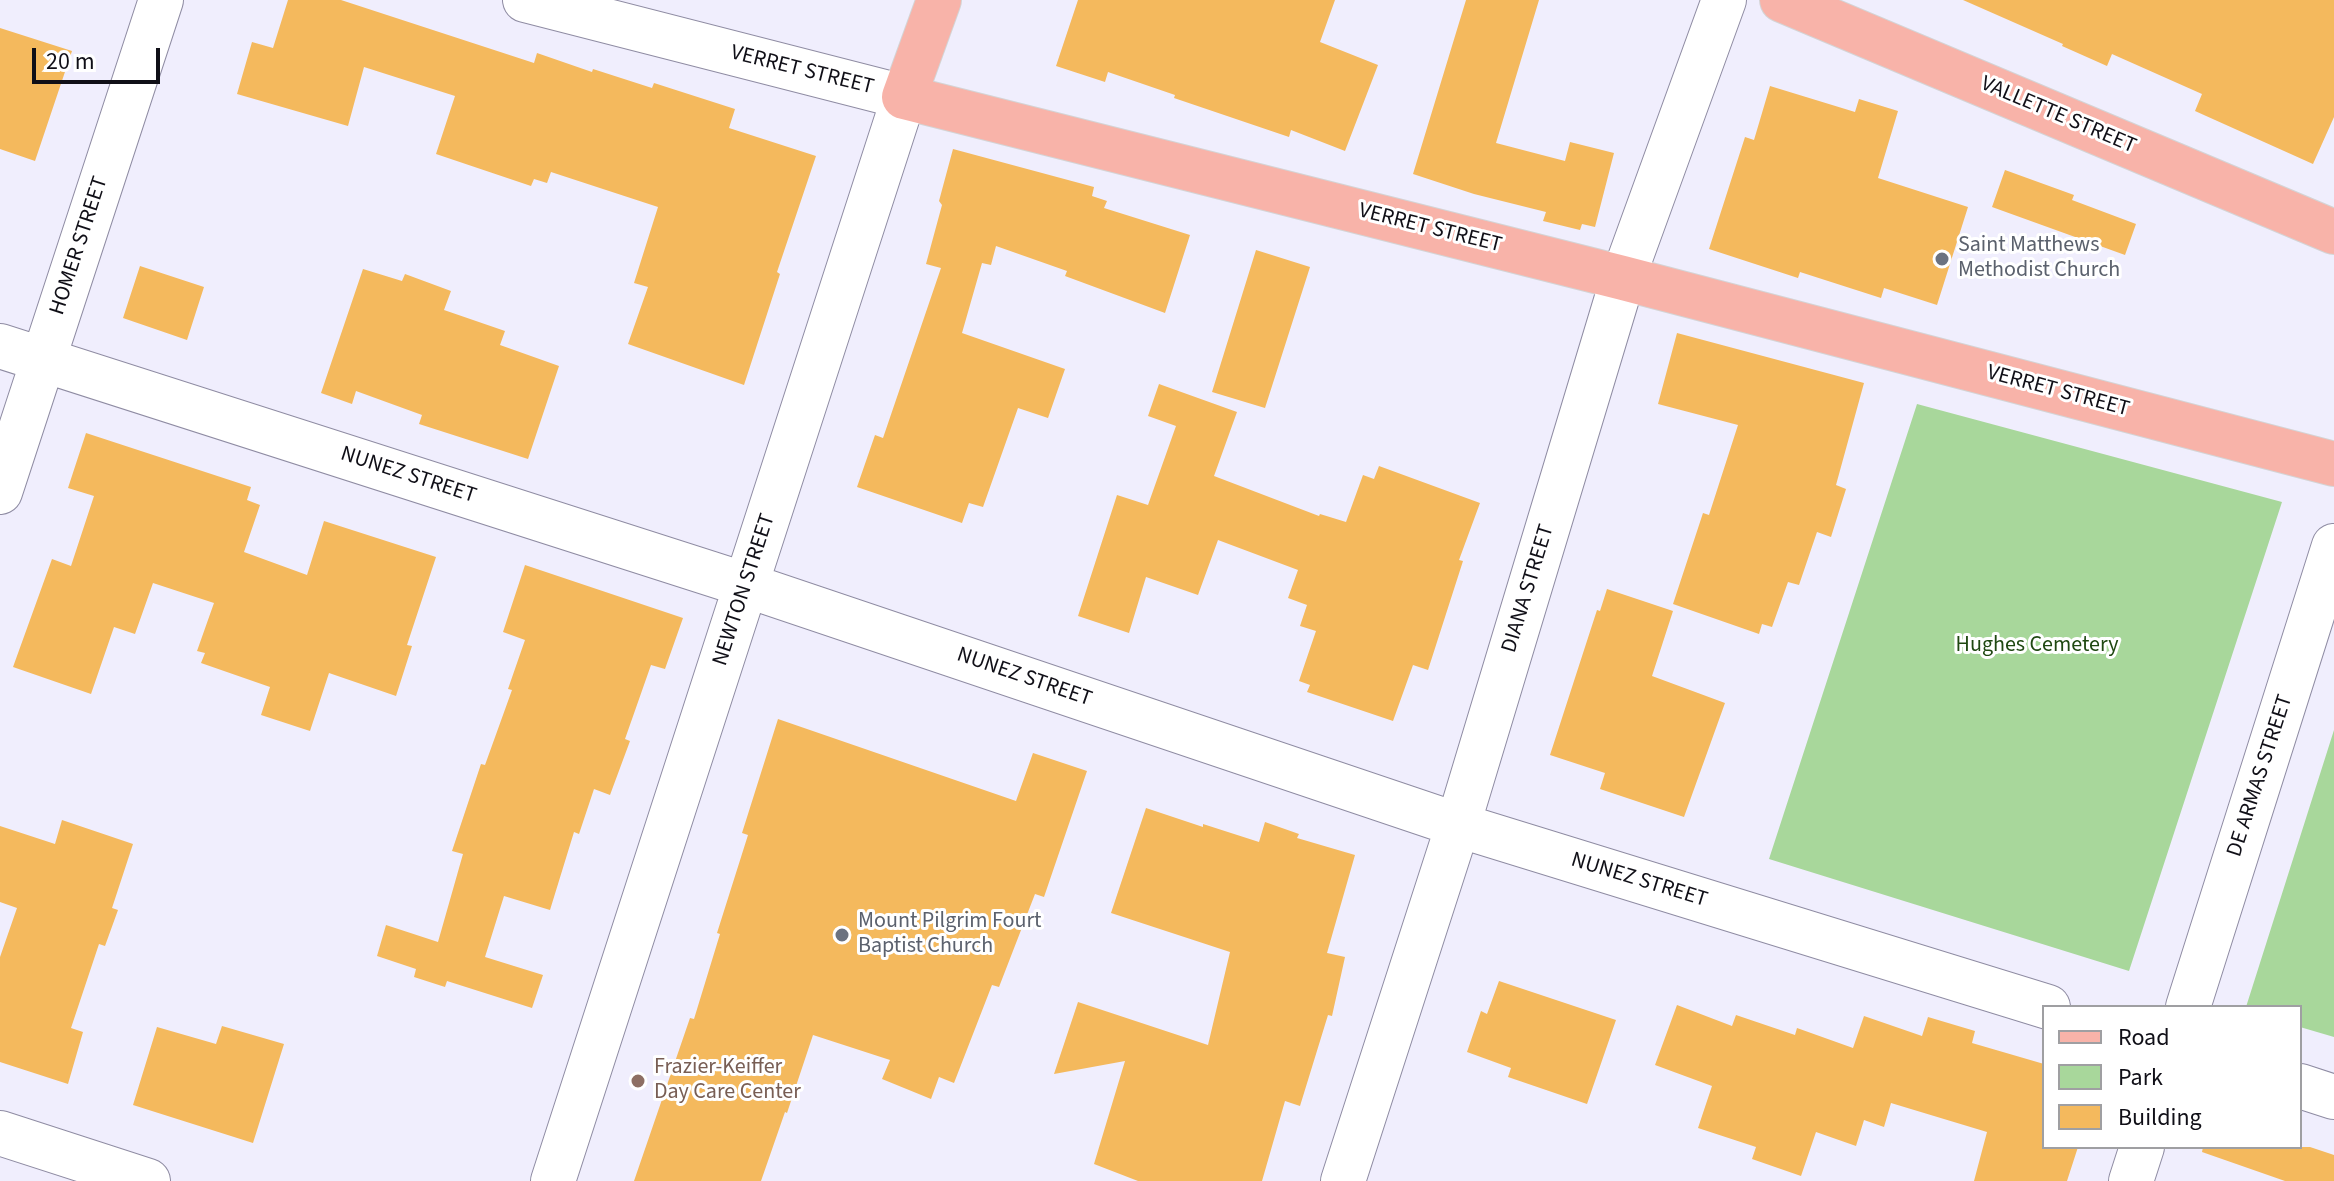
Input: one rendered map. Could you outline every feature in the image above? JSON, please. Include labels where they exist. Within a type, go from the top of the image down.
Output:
[{"type":"main road","name":"NEWTON STREET","points":[[904,97],[939,0]]},
{"type":"main road","name":"VALLETTE STREET","points":[[1782,0],[2334,232]]},
{"type":"main road","name":"VERRET STREET","points":[[904,97],[1623,278],[2334,464]]},
{"type":"street","name":"HOMER STREET","points":[[0,492],[161,0]]},
{"type":"street","name":"VERRET STREET","points":[[525,0],[904,97]]},
{"type":"street","name":"DIANA STREET","points":[[1343,1181],[1458,825],[1623,278],[1724,0]]},
{"type":"street","name":"NEWTON STREET","points":[[553,1181],[904,97]]},
{"type":"street","name":"NUNEZ STREET","points":[[0,346],[746,585],[1458,825],[2042,1005]]},
{"type":"street","name":"DE ARMAS STREET","points":[[2189,1005],[2334,546]]},
{"type":"street","points":[[2302,1087],[2334,1097]]},
{"type":"street","points":[[0,1133],[148,1181]]},
{"type":"street","points":[[2131,1181],[2141,1149]]},
{"type":"green space","name":"Hughes Cemetery","points":[[1917,404],[2282,502],[2129,971],[1769,859]]},
{"type":"green space","points":[[2334,730],[2334,1037],[2302,1028],[2302,1005],[2247,1005]]},
{"type":"building","points":[[288,0],[341,0],[534,63],[537,53],[652,88],[654,83],[735,109],[729,128],[816,156],[777,272],[780,274],[744,385],[628,344],[648,287],[634,283],[658,207],[551,172],[547,183],[534,179],[531,186],[436,154],[455,96],[364,67],[348,126],[237,94],[252,42],[273,48]]},
{"type":"building","points":[[1078,0],[1335,0],[1320,42],[1378,65],[1345,151],[1291,130],[1289,137],[1108,72],[1105,82],[1056,66]]},
{"type":"building","points":[[1466,0],[1539,0],[1496,143],[1565,161],[1570,142],[1614,153],[1595,227],[1582,224],[1580,230],[1543,221],[1546,212],[1474,194],[1413,174]]},
{"type":"building","points":[[1963,0],[2334,0],[2334,117],[2313,164],[2195,111],[2202,94],[2112,54],[2107,66]]},
{"type":"building","points":[[0,28],[72,51],[35,161],[0,149]]},
{"type":"building","points":[[1770,86],[1855,112],[1859,99],[1898,111],[1878,178],[1968,207],[1937,305],[1884,288],[1881,298],[1800,272],[1798,278],[1709,249],[1745,137],[1754,140]]},
{"type":"building","points":[[953,149],[1094,187],[1092,196],[1107,201],[1104,208],[1190,235],[1165,313],[1065,276],[1067,271],[996,246],[991,265],[982,263],[962,333],[1065,369],[1048,418],[1018,408],[983,507],[969,503],[962,523],[857,487],[875,435],[883,438],[941,268],[926,264]]},
{"type":"building","points":[[2005,170],[2074,195],[2072,200],[2136,224],[2125,255],[1992,207]]},
{"type":"building","points":[[1256,250],[1310,267],[1265,408],[1212,392]]},
{"type":"building","points":[[140,266],[204,287],[187,340],[123,318]]},
{"type":"building","points":[[363,269],[402,281],[405,274],[451,291],[444,310],[505,331],[500,345],[559,366],[528,459],[419,424],[422,415],[356,391],[352,404],[321,393]]},
{"type":"building","points":[[1677,333],[1864,383],[1836,485],[1846,489],[1831,537],[1817,532],[1799,585],[1788,582],[1772,627],[1762,624],[1759,634],[1673,604],[1703,513],[1709,515],[1738,425],[1658,404]]},
{"type":"building","points":[[1159,384],[1237,412],[1214,476],[1319,516],[1346,522],[1363,475],[1374,479],[1379,466],[1480,503],[1459,560],[1463,561],[1428,670],[1413,665],[1393,721],[1307,692],[1310,685],[1299,681],[1316,631],[1300,626],[1307,605],[1288,598],[1298,570],[1218,540],[1198,595],[1146,577],[1129,633],[1078,616],[1117,495],[1148,505],[1176,426],[1148,416]]},
{"type":"building","points":[[86,433],[251,487],[247,500],[260,505],[244,552],[307,575],[324,521],[436,557],[407,645],[412,646],[396,696],[329,673],[310,731],[261,715],[270,687],[201,663],[205,653],[197,651],[214,603],[153,583],[135,634],[114,627],[91,694],[13,667],[52,559],[71,566],[94,496],[68,488]]},
{"type":"building","points":[[525,565],[683,618],[665,669],[651,665],[625,739],[630,741],[610,795],[594,789],[579,834],[574,832],[550,910],[504,896],[485,957],[543,975],[532,1008],[447,981],[445,987],[414,977],[416,969],[377,956],[386,925],[438,942],[463,854],[452,851],[481,764],[485,765],[512,690],[508,689],[525,640],[503,632]]},
{"type":"building","points":[[1607,589],[1673,611],[1652,676],[1725,703],[1684,817],[1600,789],[1605,773],[1550,755],[1597,610],[1600,611]]},
{"type":"building","points":[[778,719],[1016,801],[1033,753],[1087,771],[1044,897],[1035,894],[999,987],[992,985],[954,1083],[939,1077],[931,1099],[882,1079],[890,1060],[813,1035],[761,1181],[634,1181],[690,1018],[694,1019],[748,835],[742,833]]},
{"type":"building","points":[[1146,808],[1259,842],[1265,822],[1299,834],[1297,838],[1355,855],[1327,953],[1345,957],[1332,1016],[1328,1015],[1300,1106],[1285,1101],[1262,1181],[1138,1181],[1094,1164],[1125,1061],[1054,1074],[1078,1002],[1208,1045],[1230,952],[1111,913]]},
{"type":"building","points":[[62,820],[133,844],[112,908],[118,910],[105,946],[99,944],[71,1028],[83,1032],[68,1084],[0,1062],[0,957],[17,908],[0,902],[0,826],[55,844]]},
{"type":"building","points":[[1499,981],[1616,1020],[1587,1104],[1508,1077],[1511,1068],[1467,1052],[1481,1011],[1487,1014]]},
{"type":"building","points":[[1677,1005],[1732,1026],[1736,1015],[1795,1035],[1797,1028],[1853,1048],[1864,1016],[1922,1036],[1928,1017],[1975,1031],[1972,1043],[2042,1063],[2042,1149],[2077,1149],[2067,1181],[1974,1181],[1987,1132],[1891,1103],[1884,1127],[1864,1120],[1856,1146],[1816,1132],[1801,1176],[1752,1159],[1756,1147],[1698,1128],[1712,1086],[1655,1065]]},
{"type":"building","points":[[222,1026],[284,1044],[253,1143],[133,1105],[157,1027],[216,1044]]},
{"type":"building","points":[[2310,1147],[2334,1155],[2334,1181],[2285,1181],[2202,1152],[2203,1149]]},
{"type":"place","name":"Saint Matthews Methodist Church","points":[[1942,259]]},
{"type":"place","name":"Mount Pilgrim Fourt Baptist Church","points":[[842,935]]},
{"type":"place","name":"Frazier-Keiffer Day Care Center","points":[[638,1081]]}]
